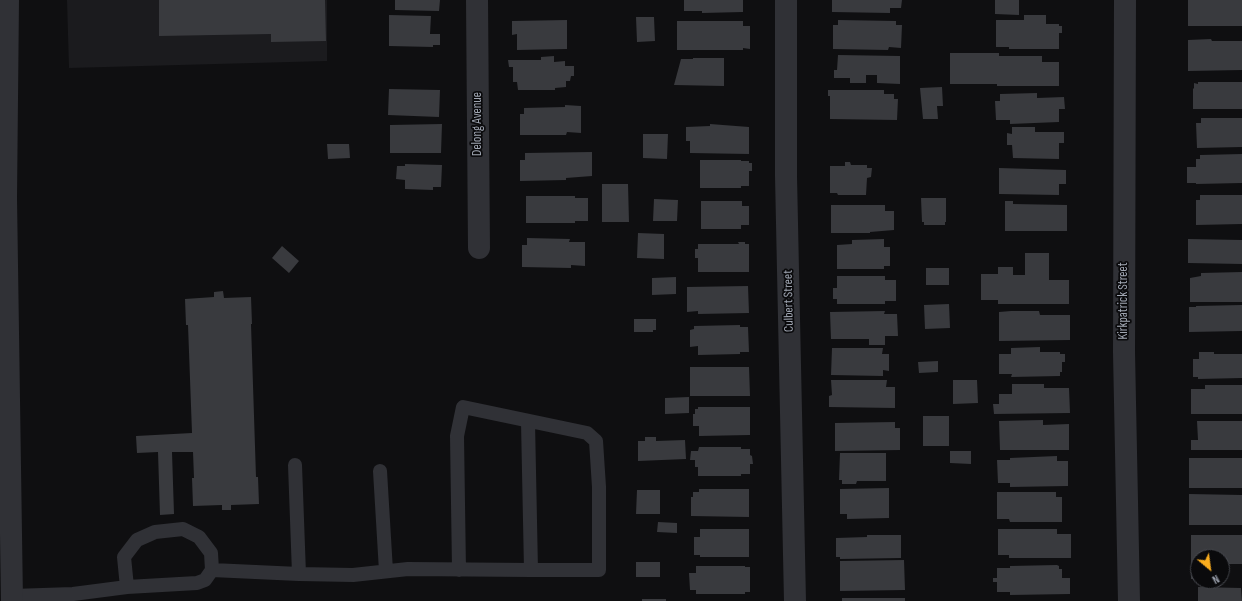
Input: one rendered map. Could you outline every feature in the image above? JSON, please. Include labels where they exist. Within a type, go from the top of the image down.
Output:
[{"type":"street","name":"Delong Avenue","points":[[477,0],[479,248]]},
{"type":"street","name":"Culbert Street","points":[[786,0],[786,184],[795,601]]},
{"type":"street","name":"Kirkpatrick Street","points":[[1125,0],[1124,352],[1129,601]]},
{"type":"street","points":[[5,8],[5,464],[12,598]]},
{"type":"lane","points":[[212,570],[353,575],[408,569],[459,570],[599,570],[599,487],[596,441],[587,433],[528,422],[463,407],[457,436],[459,570]]},
{"type":"lane","points":[[528,422],[531,570]]},
{"type":"lane","points":[[295,465],[299,574]]},
{"type":"lane","points":[[380,471],[386,571]]},
{"type":"lane","points":[[12,598],[73,594],[127,587],[197,583],[205,580],[212,570],[211,553],[199,537],[183,529],[155,532],[137,540],[124,558],[127,587]]},
{"type":"shaded area","points":[[67,0],[327,0],[327,61],[69,68]]},
{"type":"building","points":[[159,0],[325,0],[326,41],[271,42],[271,34],[159,36]]},
{"type":"building","points":[[395,0],[440,0],[439,11],[395,10]]},
{"type":"building","points":[[684,0],[743,0],[743,12],[702,13],[702,11],[684,11]]},
{"type":"building","points":[[832,0],[902,0],[901,8],[890,8],[890,13],[832,12]]},
{"type":"building","points":[[995,0],[1019,0],[1019,15],[995,14]]},
{"type":"building","points":[[1188,0],[1242,0],[1242,26],[1188,26]]},
{"type":"building","points":[[389,15],[431,16],[430,34],[440,34],[440,45],[433,45],[433,47],[389,46]]},
{"type":"building","points":[[1024,15],[1046,15],[1046,24],[1059,24],[1059,26],[1062,26],[1062,33],[1059,33],[1059,49],[1009,49],[1009,47],[996,47],[996,20],[1024,20]]},
{"type":"building","points":[[636,17],[654,17],[655,41],[637,42]]},
{"type":"building","points":[[567,20],[567,49],[517,50],[517,34],[512,35],[512,21]]},
{"type":"building","points":[[838,20],[896,21],[896,25],[902,25],[901,48],[889,47],[888,50],[833,49],[833,25],[838,25]]},
{"type":"building","points":[[677,21],[743,21],[743,26],[750,26],[750,49],[677,50]]},
{"type":"building","points":[[1211,39],[1212,41],[1242,41],[1242,70],[1188,71],[1188,40]]},
{"type":"building","points":[[950,53],[999,53],[999,56],[1042,56],[1042,62],[1059,62],[1059,86],[950,84]]},
{"type":"building","points":[[838,55],[900,56],[900,84],[877,83],[877,75],[866,75],[866,83],[850,83],[850,78],[834,78],[834,70],[837,70]]},
{"type":"building","points":[[554,56],[554,62],[565,61],[565,66],[574,66],[574,76],[571,76],[570,81],[566,81],[566,87],[555,88],[555,90],[518,90],[517,82],[513,82],[513,67],[509,67],[508,60],[541,60],[541,57]]},
{"type":"building","points":[[724,58],[724,86],[674,85],[681,59]]},
{"type":"building","points":[[1198,82],[1242,82],[1242,109],[1193,109],[1194,83],[1198,84]]},
{"type":"building","points":[[942,87],[943,106],[937,106],[938,119],[923,119],[920,88]]},
{"type":"building","points":[[389,89],[440,90],[439,117],[388,115]]},
{"type":"building","points":[[828,90],[884,90],[884,94],[894,94],[894,99],[898,99],[897,120],[830,119],[830,96],[828,96]]},
{"type":"building","points":[[1037,93],[1037,98],[1064,97],[1065,109],[1059,109],[1059,122],[1010,124],[1010,120],[996,120],[995,101],[1000,101],[1000,94]]},
{"type":"building","points":[[565,105],[581,106],[581,133],[567,132],[566,135],[520,135],[520,114],[524,114],[524,108],[565,107]]},
{"type":"building","points":[[1201,118],[1242,118],[1242,147],[1197,148],[1196,123],[1201,123]]},
{"type":"building","points":[[442,124],[441,153],[390,153],[390,125]]},
{"type":"building","points":[[710,124],[749,127],[749,154],[690,153],[690,141],[686,141],[686,127],[710,126]]},
{"type":"building","points":[[1012,127],[1035,127],[1035,132],[1064,132],[1064,143],[1059,143],[1059,159],[1013,158],[1012,145],[1007,145],[1007,133],[1012,134]]},
{"type":"building","points":[[643,134],[668,134],[667,159],[643,158]]},
{"type":"building","points":[[327,144],[349,144],[350,158],[328,159]]},
{"type":"building","points":[[592,152],[592,176],[566,178],[566,180],[520,181],[520,160],[525,160],[525,153]]},
{"type":"building","points":[[1242,154],[1242,183],[1187,183],[1187,167],[1196,167],[1196,159],[1200,159],[1200,155]]},
{"type":"building","points":[[700,160],[749,161],[749,163],[752,163],[752,171],[749,171],[749,186],[741,186],[741,188],[700,188]]},
{"type":"building","points":[[845,162],[850,162],[851,165],[867,165],[867,168],[872,168],[871,177],[867,178],[866,195],[838,195],[837,193],[830,193],[830,166],[845,166]]},
{"type":"building","points":[[405,164],[442,165],[441,187],[433,187],[433,190],[405,189],[405,180],[396,179],[397,166],[405,166]]},
{"type":"building","points":[[999,168],[1066,170],[1066,184],[1059,184],[1059,195],[999,194]]},
{"type":"building","points":[[602,184],[628,184],[629,222],[602,222]]},
{"type":"building","points":[[1200,195],[1242,195],[1242,224],[1196,225],[1196,200],[1200,200]]},
{"type":"building","points":[[526,196],[575,196],[575,198],[588,198],[588,221],[575,221],[575,223],[526,223]]},
{"type":"building","points":[[921,198],[946,198],[945,225],[924,225],[924,222],[922,222]]},
{"type":"building","points":[[654,199],[678,200],[677,221],[653,221]]},
{"type":"building","points":[[701,201],[742,201],[742,206],[749,206],[749,225],[741,225],[741,229],[701,229]]},
{"type":"building","points":[[1005,201],[1013,201],[1013,204],[1067,205],[1067,231],[1005,231]]},
{"type":"building","points":[[831,205],[885,205],[885,211],[894,211],[894,230],[870,233],[831,233]]},
{"type":"building","points":[[638,233],[664,234],[664,259],[637,258]]},
{"type":"building","points":[[527,238],[570,239],[569,242],[585,242],[585,266],[571,265],[571,268],[522,267],[522,245],[527,245]]},
{"type":"building","points":[[884,239],[884,247],[890,247],[890,266],[884,266],[884,269],[837,269],[837,245],[852,244],[852,240]]},
{"type":"building","points":[[1188,239],[1242,240],[1242,264],[1188,263]]},
{"type":"building","points":[[738,242],[745,242],[745,244],[749,244],[749,272],[698,272],[698,258],[695,258],[695,249],[698,249],[698,244],[739,244]]},
{"type":"building","points":[[282,246],[299,261],[289,273],[272,258]]},
{"type":"building","points":[[1025,253],[1049,253],[1049,280],[1069,280],[1069,304],[998,304],[998,300],[981,300],[981,274],[998,274],[998,267],[1013,267],[1013,275],[1025,275]]},
{"type":"building","points":[[926,268],[949,268],[949,285],[926,285]]},
{"type":"building","points":[[1242,272],[1242,302],[1190,302],[1190,278],[1201,276],[1201,273]]},
{"type":"building","points":[[837,276],[885,276],[885,280],[896,280],[896,301],[885,301],[885,304],[837,304],[837,299],[833,299],[833,288],[837,288]]},
{"type":"building","points":[[676,277],[676,294],[652,295],[652,278]]},
{"type":"building","points":[[748,286],[749,313],[698,314],[698,311],[687,312],[687,287]]},
{"type":"building","points":[[223,291],[224,298],[251,297],[256,477],[258,477],[259,504],[231,505],[231,510],[222,510],[222,505],[193,506],[193,452],[172,452],[174,514],[160,515],[158,452],[137,453],[136,436],[192,433],[188,325],[186,325],[185,299],[214,297],[214,292]]},
{"type":"building","points":[[949,304],[950,328],[925,329],[924,305]]},
{"type":"building","points":[[1242,305],[1242,331],[1189,332],[1189,307]]},
{"type":"building","points":[[885,311],[884,314],[897,314],[898,336],[885,336],[885,345],[869,345],[869,339],[831,339],[830,312]]},
{"type":"building","points":[[1039,311],[1040,315],[1070,315],[1070,340],[999,341],[999,312]]},
{"type":"building","points":[[634,319],[656,319],[656,330],[653,330],[653,332],[634,332]]},
{"type":"building","points":[[740,325],[740,327],[748,327],[749,352],[740,352],[740,354],[698,355],[698,346],[690,347],[690,330],[694,329],[694,326]]},
{"type":"building","points":[[1040,347],[1040,352],[1060,352],[1060,354],[1065,354],[1065,362],[1062,362],[1062,372],[1060,372],[1060,376],[1011,377],[1012,374],[999,374],[999,354],[1011,354],[1011,348]]},
{"type":"building","points":[[832,348],[883,348],[882,354],[889,354],[889,371],[883,370],[883,376],[831,375]]},
{"type":"building","points":[[1199,352],[1214,352],[1214,354],[1242,354],[1242,378],[1198,379],[1198,377],[1193,377],[1193,359],[1199,359]]},
{"type":"building","points":[[938,361],[938,372],[919,373],[918,362]]},
{"type":"building","points":[[690,367],[749,367],[750,396],[690,396]]},
{"type":"building","points":[[831,380],[887,380],[886,387],[895,387],[895,408],[829,407],[829,396],[832,395]]},
{"type":"building","points":[[953,380],[977,380],[978,403],[953,404]]},
{"type":"building","points":[[1012,384],[1044,384],[1044,388],[1069,388],[1070,413],[994,414],[993,404],[999,404],[999,394],[1012,394]]},
{"type":"building","points":[[1205,385],[1242,385],[1242,414],[1191,414],[1191,389],[1205,389]]},
{"type":"building","points":[[689,397],[689,413],[665,414],[665,398]]},
{"type":"building","points":[[698,407],[750,407],[750,435],[699,436],[699,426],[693,426],[693,414],[695,414],[695,409],[698,409]]},
{"type":"building","points":[[923,416],[949,416],[949,446],[923,446]]},
{"type":"building","points":[[1043,420],[1043,425],[1069,424],[1069,450],[1000,450],[999,421]]},
{"type":"building","points":[[1197,421],[1242,421],[1242,450],[1191,450],[1191,440],[1198,440]]},
{"type":"building","points":[[895,422],[895,428],[900,428],[900,450],[835,451],[835,423]]},
{"type":"building","points":[[645,437],[656,437],[656,441],[685,440],[686,459],[638,461],[638,441],[645,441]]},
{"type":"building","points":[[699,447],[741,447],[741,449],[750,449],[753,464],[750,464],[750,474],[741,474],[741,476],[698,476],[698,467],[695,467],[695,460],[690,460],[691,451],[698,451]]},
{"type":"building","points":[[950,451],[971,451],[971,464],[950,463]]},
{"type":"building","points":[[840,453],[886,453],[886,481],[857,481],[856,484],[842,484],[842,480],[839,480]]},
{"type":"building","points":[[1057,456],[1057,461],[1068,461],[1068,486],[1010,487],[1010,483],[998,483],[997,460]]},
{"type":"building","points":[[1189,458],[1242,458],[1242,488],[1189,488]]},
{"type":"building","points":[[889,488],[889,518],[847,519],[847,514],[840,514],[840,489]]},
{"type":"building","points":[[699,489],[749,489],[749,517],[691,516],[691,497],[693,497],[693,492],[699,492]]},
{"type":"building","points":[[637,490],[660,490],[660,514],[636,514]]},
{"type":"building","points":[[997,492],[1056,492],[1056,497],[1062,497],[1062,522],[1010,522],[1009,519],[997,519]]},
{"type":"building","points":[[1189,494],[1242,495],[1242,525],[1189,525]]},
{"type":"building","points":[[658,522],[677,523],[677,533],[657,532]]},
{"type":"building","points":[[700,529],[749,529],[749,557],[700,557],[700,555],[694,555],[694,537],[700,537]]},
{"type":"building","points":[[998,529],[1057,529],[1057,534],[1071,534],[1071,558],[1009,558],[1009,555],[998,555]]},
{"type":"building","points":[[867,535],[901,535],[901,558],[840,559],[840,557],[836,557],[836,538],[867,537]]},
{"type":"building","points":[[1191,535],[1242,535],[1242,564],[1230,564],[1230,549],[1191,549]]},
{"type":"building","points":[[904,560],[905,590],[840,591],[840,561]]},
{"type":"building","points":[[636,562],[660,562],[660,577],[636,577]]},
{"type":"building","points":[[696,566],[750,567],[750,592],[745,592],[745,594],[696,594],[696,590],[690,590],[689,573],[696,573]]},
{"type":"building","points":[[1010,566],[1059,566],[1059,569],[1062,569],[1062,578],[1070,578],[1070,594],[1010,595],[1010,592],[997,592],[997,582],[993,582],[993,578],[997,578],[997,568],[1010,568]]},
{"type":"building","points":[[1241,588],[1242,601],[1198,601],[1198,589]]},
{"type":"building","points":[[842,598],[905,598],[905,601],[842,601]]},
{"type":"building","points":[[642,599],[666,599],[666,601],[642,601]]}]
